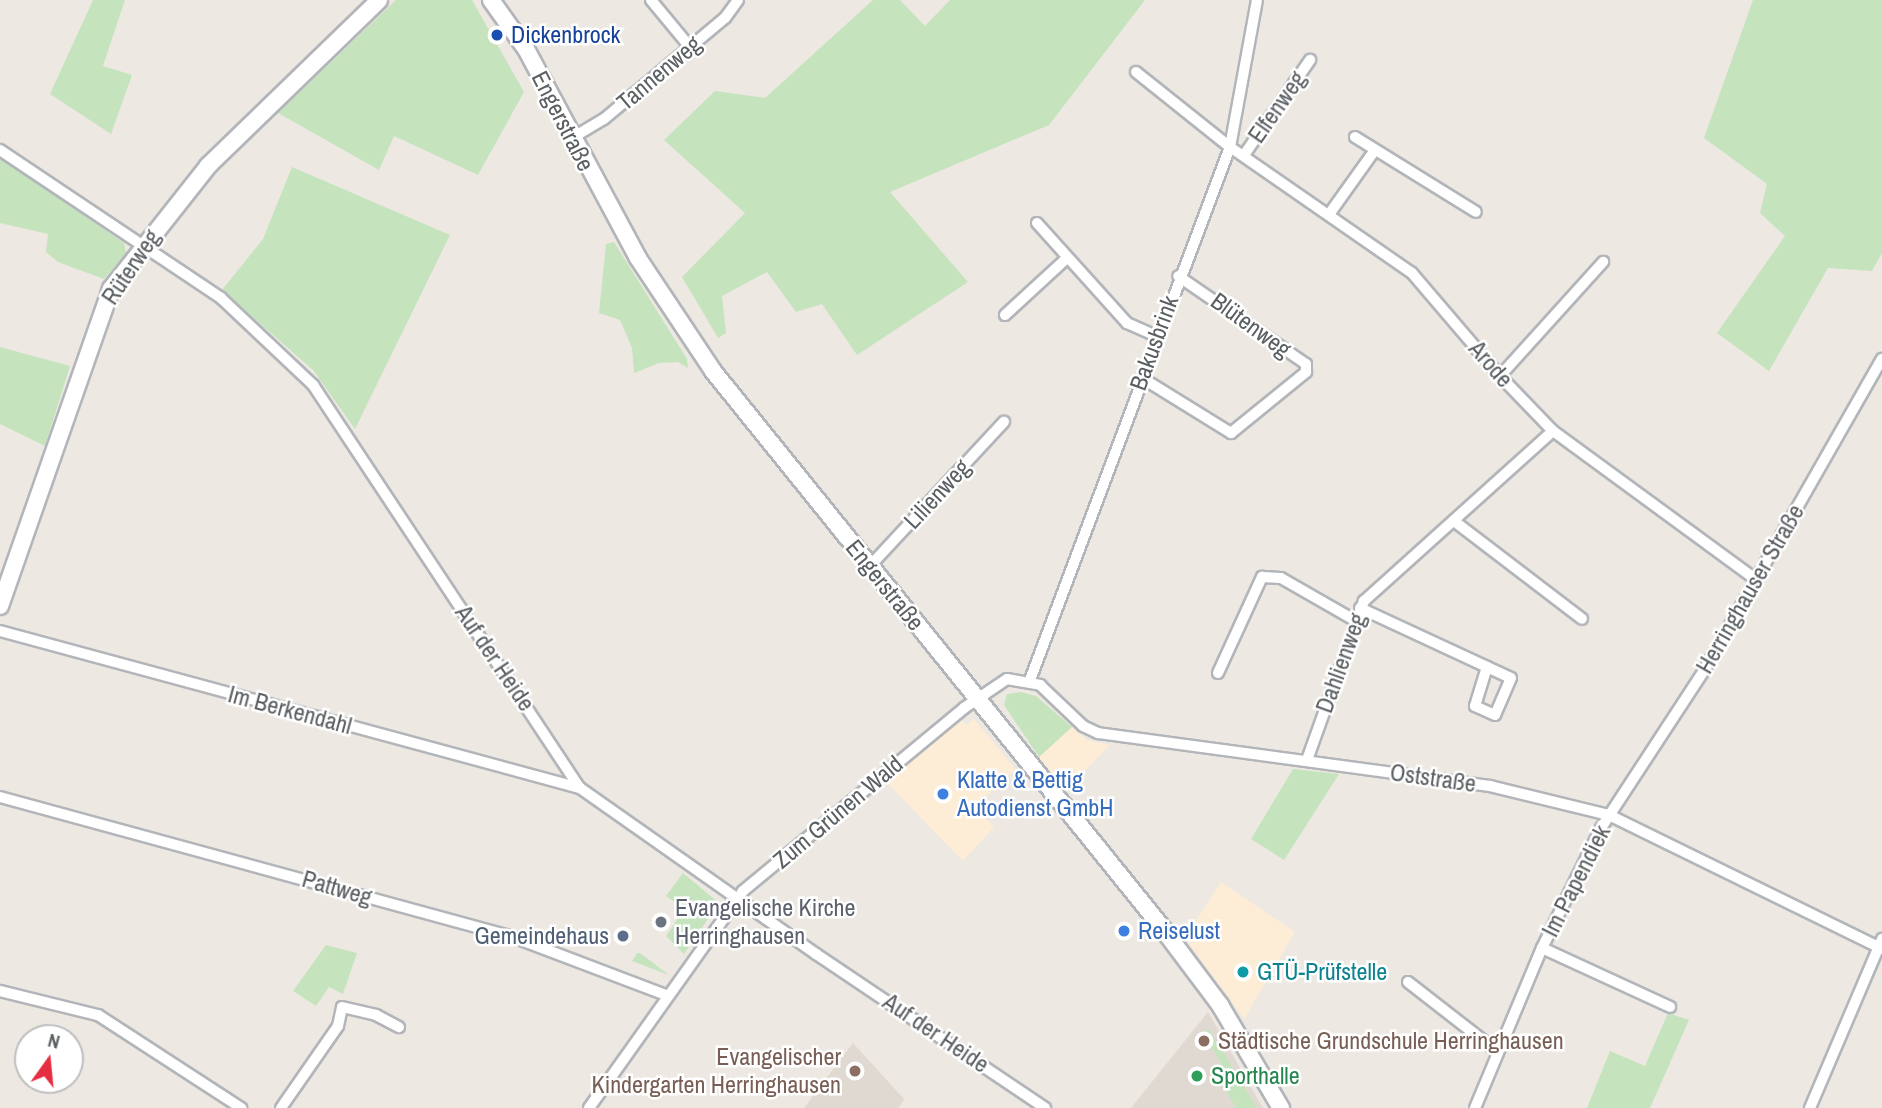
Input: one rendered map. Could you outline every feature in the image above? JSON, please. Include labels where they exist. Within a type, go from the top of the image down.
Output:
[{"type":"main road","name":"Rüterweg","points":[[0,606],[103,307],[144,246],[208,166],[379,0]]},
{"type":"main road","name":"Engerstraße","points":[[491,0],[521,41]]},
{"type":"main road","name":"Engerstraße","points":[[504,0],[521,41],[572,138],[638,258],[691,341],[1199,976],[1258,1065],[1281,1108]]},
{"type":"street","points":[[651,0],[690,47]]},
{"type":"street","name":"Tannenweg","points":[[572,138],[604,119],[690,47],[738,0]]},
{"type":"street","name":"Bakusbrink","points":[[1030,680],[1178,276],[1230,147],[1257,0]]},
{"type":"street","name":"Elfenweg","points":[[1244,155],[1310,60]]},
{"type":"street","name":"Arode","points":[[1136,72],[1230,147],[1330,213],[1412,273],[1500,376],[1553,431],[1755,579]]},
{"type":"street","points":[[1355,137],[1476,212]]},
{"type":"street","name":"Auf der Heide","points":[[0,150],[221,299],[313,385],[580,788],[737,899],[1045,1108]]},
{"type":"street","points":[[1330,213],[1375,150]]},
{"type":"street","points":[[1037,223],[1127,323],[1156,336]]},
{"type":"street","points":[[1005,315],[1068,258]]},
{"type":"street","points":[[1500,376],[1603,262]]},
{"type":"street","name":"Blütenweg","points":[[1142,378],[1231,433],[1303,375],[1306,364],[1178,276]]},
{"type":"street","name":"Herringhauser Straße","points":[[1609,815],[1686,700],[1882,359]]},
{"type":"street","name":"Lilienweg","points":[[870,566],[1004,422]]},
{"type":"street","name":"Dahlienweg","points":[[1307,760],[1360,608],[1553,431]]},
{"type":"street","points":[[1454,521],[1582,619]]},
{"type":"street","points":[[1217,673],[1262,578],[1281,578],[1356,621]]},
{"type":"street","points":[[1360,608],[1488,667]]},
{"type":"street","name":"Im Berkendahl","points":[[0,631],[580,788]]},
{"type":"street","points":[[977,698],[1006,679],[1030,680]]},
{"type":"street","name":"Oststraße","points":[[1030,680],[1051,694],[1083,726],[1098,733],[1490,786],[1609,815],[1881,945]]},
{"type":"street","name":"Zum Grünen Wald","points":[[589,1108],[737,899],[977,698]]},
{"type":"street","name":"Pattweg","points":[[0,797],[513,937],[668,996]]},
{"type":"street","name":"Im Papendiek","points":[[1475,1108],[1542,948],[1609,815]]},
{"type":"street","points":[[1810,1108],[1881,945]]},
{"type":"street","name":"Im Papendiek","points":[[1542,948],[1670,1007]]},
{"type":"street","points":[[1408,982],[1498,1052]]},
{"type":"street","points":[[0,991],[98,1015],[241,1108]]},
{"type":"street","points":[[281,1108],[338,1026],[342,1007],[376,1015],[398,1027]]},
{"type":"shaded area","name":"Klatte & Bettig Autodienst GmbH","points":[[974,719],[1015,769],[975,807],[994,827],[963,861],[886,782],[961,720],[966,725]]},
{"type":"shaded area","points":[[1072,727],[1087,740],[1110,745],[1066,790],[1039,757]]},
{"type":"shaded area","points":[[1221,882],[1295,932],[1244,1019],[1185,938]]},
{"type":"shaded area","name":"Städtische Grundschule Herringhausen","points":[[1208,1012],[1263,1108],[1131,1108]]},
{"type":"shaded area","name":"Evangelischer Kindergarten Herringhausen","points":[[853,1043],[904,1099],[899,1108],[804,1108]]},
{"type":"green space","points":[[93,0],[125,0],[103,66],[132,75],[111,134],[50,94]]},
{"type":"green space","points":[[396,0],[472,0],[524,92],[478,175],[394,136],[379,170],[278,113]]},
{"type":"green space","points":[[873,0],[900,0],[925,26],[950,0],[1145,0],[1049,125],[890,192],[968,282],[857,355],[822,304],[796,312],[767,272],[722,296],[726,333],[718,338],[682,277],[745,213],[664,140],[715,91],[765,98]]},
{"type":"green space","points":[[1753,0],[1882,0],[1882,253],[1872,271],[1828,268],[1769,371],[1717,333],[1785,236],[1760,213],[1767,184],[1704,138]]},
{"type":"green space","points":[[0,158],[124,243],[126,253],[104,279],[58,262],[46,252],[48,234],[0,223]]},
{"type":"green space","points":[[292,167],[450,235],[355,429],[313,370],[222,290],[263,239]]},
{"type":"green space","points":[[614,242],[687,359],[688,368],[678,362],[659,363],[634,373],[632,348],[620,320],[599,313],[606,244]]},
{"type":"green space","points":[[0,347],[70,366],[45,446],[0,424]]},
{"type":"green space","points":[[1021,692],[1036,696],[1072,727],[1039,757],[1004,705],[1007,694]]},
{"type":"green space","points":[[1293,769],[1339,774],[1284,860],[1251,839]]},
{"type":"green space","points":[[683,873],[719,903],[684,954],[666,936],[684,909],[666,896]]},
{"type":"green space","points":[[326,945],[357,953],[343,994],[329,987],[316,1006],[293,991]]},
{"type":"green space","points":[[637,953],[640,953],[669,975],[632,961]]},
{"type":"green space","points":[[1668,1013],[1689,1020],[1650,1108],[1587,1108],[1610,1051],[1645,1066]]},
{"type":"green space","points":[[1209,1029],[1257,1108],[1236,1108],[1225,1089],[1233,1083],[1203,1033]]},
{"type":"place","name":"Dickenbrock","points":[[497,35]]},
{"type":"place","name":"Klatte & Bettig Autodienst GmbH","points":[[943,794]]},
{"type":"place","name":"Evangelische Kirche Herringhausen","points":[[661,922]]},
{"type":"place","name":"Reiselust","points":[[1124,931]]},
{"type":"place","name":"Gemeindehaus","points":[[623,936]]},
{"type":"place","name":"GTÜ-Prüfstelle","points":[[1243,972]]},
{"type":"place","name":"Städtische Grundschule Herringhausen","points":[[1204,1041]]},
{"type":"place","name":"Evangelischer Kindergarten Herringhausen","points":[[855,1071]]},
{"type":"place","name":"Sporthalle","points":[[1197,1076]]}]
